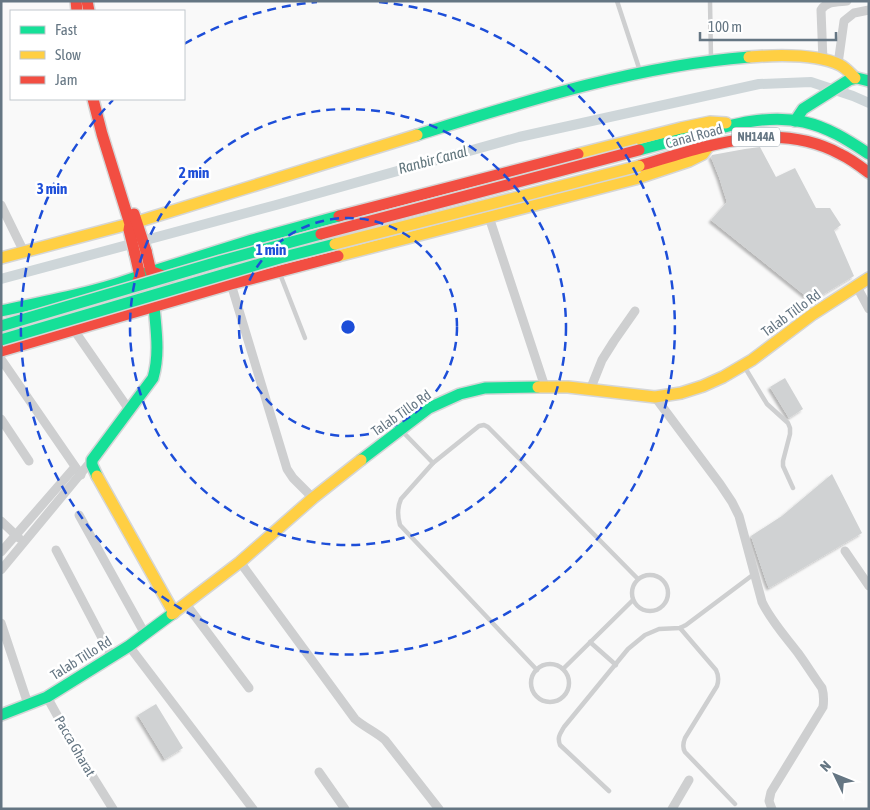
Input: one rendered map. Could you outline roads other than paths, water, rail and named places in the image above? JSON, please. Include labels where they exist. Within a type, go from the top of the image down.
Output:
[{"type":"main road","points":[[1,258],[133,225],[300,170],[566,90],[640,72],[711,60],[769,55],[802,57],[838,64],[845,68],[849,81]]},
{"type":"main road","points":[[795,121],[803,109],[849,81],[869,81]]},
{"type":"main road","points":[[93,100],[102,134],[133,225]]},
{"type":"main road","points":[[102,100],[108,132],[146,274]]},
{"type":"main road","name":"Canal Road","points":[[733,124],[780,119],[805,123],[836,133],[869,154]]},
{"type":"main road","points":[[1,311],[130,280],[252,240],[671,130],[710,122],[733,124]]},
{"type":"main road","name":"NH144A","points":[[1,326],[221,261],[733,124]]},
{"type":"main road","name":"Canal Road","points":[[1,340],[280,258],[639,166],[708,146],[758,136],[808,141],[832,149],[869,173]]},
{"type":"main road","points":[[1,351],[231,284],[634,180],[694,159],[702,154],[708,146]]},
{"type":"main road","points":[[146,274],[164,276],[169,286],[167,296],[157,305],[143,303],[136,294],[136,283],[146,274]]},
{"type":"main road","name":"Talab Tillo Rd","points":[[1,716],[47,697],[129,646],[240,562],[313,498],[429,408],[460,394],[484,388],[568,387],[655,397],[681,394],[703,386],[752,360],[813,314],[869,278]]},
{"type":"main road","points":[[157,305],[158,360],[156,371],[130,411],[92,460],[92,465],[174,613]]},
{"type":"street","points":[[823,61],[822,4],[846,1]]},
{"type":"street","points":[[838,64],[844,21],[854,13],[869,10]]},
{"type":"street","points":[[1,205],[24,252]]},
{"type":"street","points":[[489,217],[545,387]]},
{"type":"street","points":[[231,284],[287,469],[293,478],[313,498]]},
{"type":"street","points":[[856,286],[869,309]]},
{"type":"street","points":[[590,390],[605,356],[635,311]]},
{"type":"street","points":[[74,330],[130,411]]},
{"type":"street","points":[[1,359],[78,471]]},
{"type":"street","points":[[655,397],[732,502],[739,516],[762,602],[768,615],[800,655],[822,688],[823,707],[771,792],[769,801],[772,809]]},
{"type":"street","points":[[1,419],[28,461]]},
{"type":"street","points":[[1,552],[28,519],[92,460]]},
{"type":"street","points":[[1,570],[46,518],[78,471]]},
{"type":"street","points":[[37,510],[46,518]]},
{"type":"street","points":[[79,515],[145,634]]},
{"type":"street","points":[[28,519],[38,527]]},
{"type":"street","points":[[1,521],[25,542]]},
{"type":"street","points":[[56,550],[112,657]]},
{"type":"street","points":[[845,551],[869,586]]},
{"type":"street","points":[[240,562],[355,719],[385,740],[439,809]]},
{"type":"street","points":[[186,604],[249,688]]},
{"type":"street","points":[[1,623],[28,704]]},
{"type":"street","points":[[129,646],[253,809]]},
{"type":"street","name":"Pacca Gharat","points":[[47,697],[78,753],[113,809]]},
{"type":"street","points":[[318,772],[345,809]]},
{"type":"street","points":[[672,809],[689,780]]},
{"type":"lane","points":[[617,1],[640,72]]},
{"type":"lane","points":[[710,1],[711,60]]},
{"type":"lane","points":[[280,272],[305,338]]},
{"type":"lane","points":[[743,365],[767,404],[788,423],[790,434],[783,466],[793,488]]},
{"type":"lane","points":[[537,670],[400,525],[397,512],[401,499],[433,463],[479,426],[488,426],[638,579]]},
{"type":"lane","points":[[400,429],[433,463]]},
{"type":"lane","points":[[609,791],[560,745],[558,740],[559,734],[628,649],[645,635],[659,629],[680,628],[691,622],[755,574]]},
{"type":"lane","points":[[656,575],[666,583],[668,595],[666,601],[657,610],[651,611],[640,608],[633,600],[632,589],[638,579],[643,576],[656,575]]},
{"type":"lane","points":[[563,669],[633,600]]},
{"type":"lane","points":[[680,628],[716,670],[719,680],[685,738],[683,749],[735,804]]},
{"type":"lane","points":[[590,642],[616,665]]},
{"type":"lane","points":[[553,664],[563,669],[569,681],[569,687],[562,697],[551,702],[545,701],[535,694],[532,682],[537,670],[553,664]]},
{"type":"waterway","name":"Ranbir Canal","points":[[1,279],[519,137],[759,84],[811,82],[869,103]]}]
